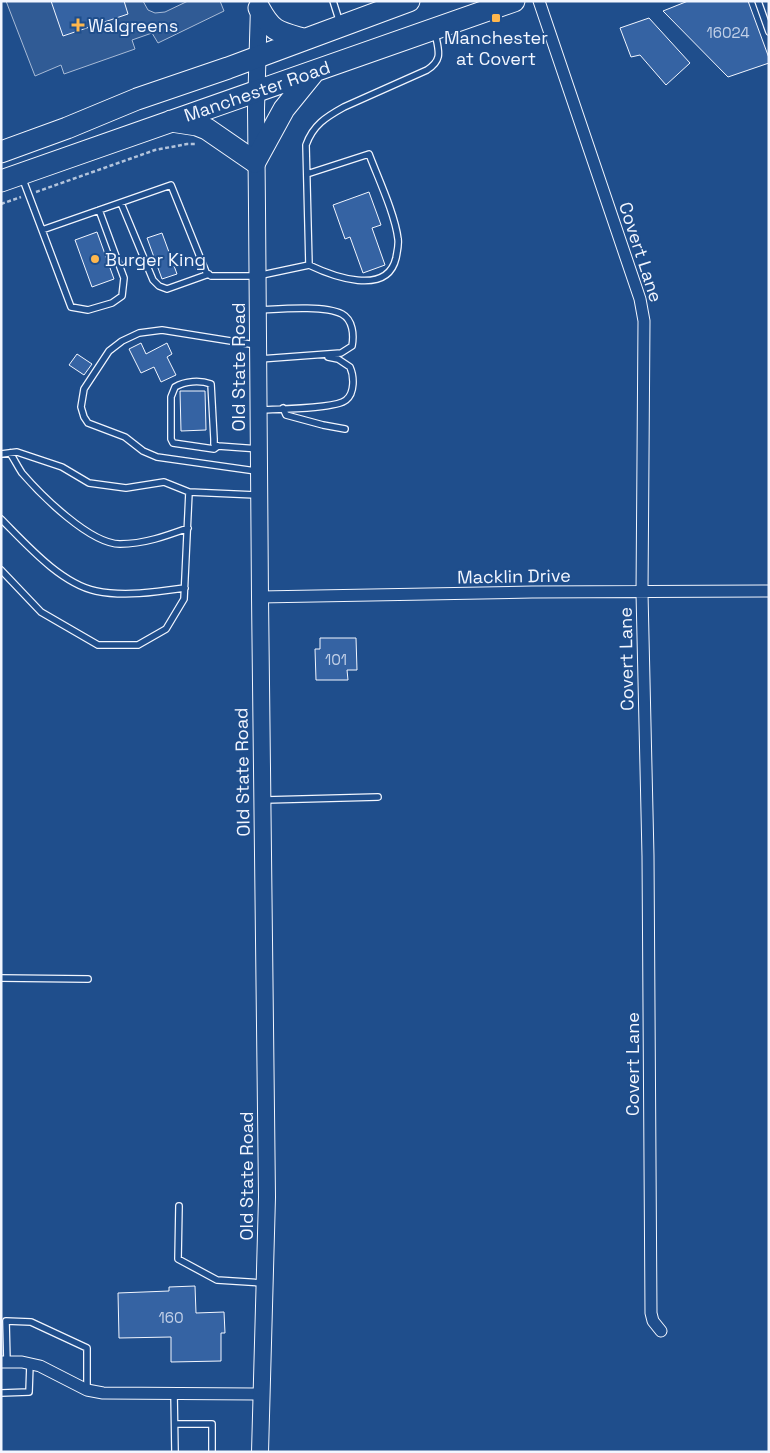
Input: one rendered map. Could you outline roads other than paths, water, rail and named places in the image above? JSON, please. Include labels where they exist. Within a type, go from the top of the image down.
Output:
[{"type":"highway","name":"Manchester Road","points":[[1,152],[67,128],[137,99],[408,1]]},
{"type":"highway","name":"Manchester Road","points":[[11,177],[514,1]]},
{"type":"highway","points":[[259,5],[273,29],[280,33],[303,39]]},
{"type":"highway","points":[[169,121],[197,125],[207,129],[256,162],[284,110],[314,72]]},
{"type":"street","name":"Covert Lane","points":[[539,1],[640,299],[644,322],[642,592],[648,856],[651,1313],[653,1321],[661,1331]]},
{"type":"street","name":"Old State Road","points":[[259,5],[256,162],[267,1196],[260,1452]]},
{"type":"street","name":"Macklin Drive","points":[[260,597],[532,592],[769,591]]},
{"type":"street","points":[[4,1362],[22,1362],[40,1366],[87,1390],[103,1393],[262,1394]]},
{"type":"lane","points":[[333,1],[341,25]]},
{"type":"lane","points":[[758,1],[769,32]]},
{"type":"lane","points":[[309,265],[306,145],[313,129],[344,107],[435,65],[439,57],[434,30]]},
{"type":"lane","points":[[42,230],[171,185],[206,272],[209,274],[218,277],[257,276],[309,265],[331,275],[349,280],[370,280],[390,272],[394,265],[398,241],[395,226],[369,154],[307,174]]},
{"type":"lane","points":[[11,177],[42,230],[71,307],[88,310],[112,302],[122,296],[124,278],[100,210]]},
{"type":"lane","points":[[121,203],[153,280],[159,286],[167,288],[209,274]]},
{"type":"lane","points":[[258,311],[292,308],[341,313],[345,316],[353,334],[352,346],[341,353],[321,355],[258,352],[162,330],[139,333],[122,341],[109,351],[84,389],[81,407],[88,423],[125,437],[142,451],[157,457],[259,472]]},
{"type":"lane","points":[[258,410],[338,404],[346,401],[350,395],[353,379],[350,367],[338,359],[321,355]]},
{"type":"lane","points":[[218,446],[214,444],[211,384],[186,382],[175,387],[171,398],[171,439],[173,443],[214,449],[218,446],[259,449]]},
{"type":"lane","points":[[283,408],[286,415],[345,429]]},
{"type":"lane","points":[[1,454],[17,452],[62,467],[89,483],[126,488],[164,482],[190,492],[259,495]]},
{"type":"lane","points":[[10,453],[22,472],[56,508],[95,537],[119,544],[159,538],[188,528]]},
{"type":"lane","points":[[1,570],[41,612],[98,645],[138,644],[166,629],[184,598],[190,492]]},
{"type":"lane","points":[[1,519],[53,569],[70,580],[95,591],[127,594],[185,588]]},
{"type":"lane","points":[[262,800],[378,797]]},
{"type":"lane","points":[[1,978],[88,979]]},
{"type":"lane","points":[[179,1206],[178,1259],[217,1280],[265,1283]]},
{"type":"lane","points":[[4,1362],[6,1321],[32,1322],[88,1348],[87,1390]]},
{"type":"lane","points":[[1,1393],[29,1392],[30,1364]]},
{"type":"lane","points":[[174,1393],[175,1452]]},
{"type":"lane","points":[[175,1424],[212,1424],[212,1452]]},
{"type":"place","name":"Manchester at Covert","points":[[496,18]]},
{"type":"place","name":"Walgreens","points":[[78,25]]},
{"type":"place","name":"Burger King","points":[[95,259]]}]
